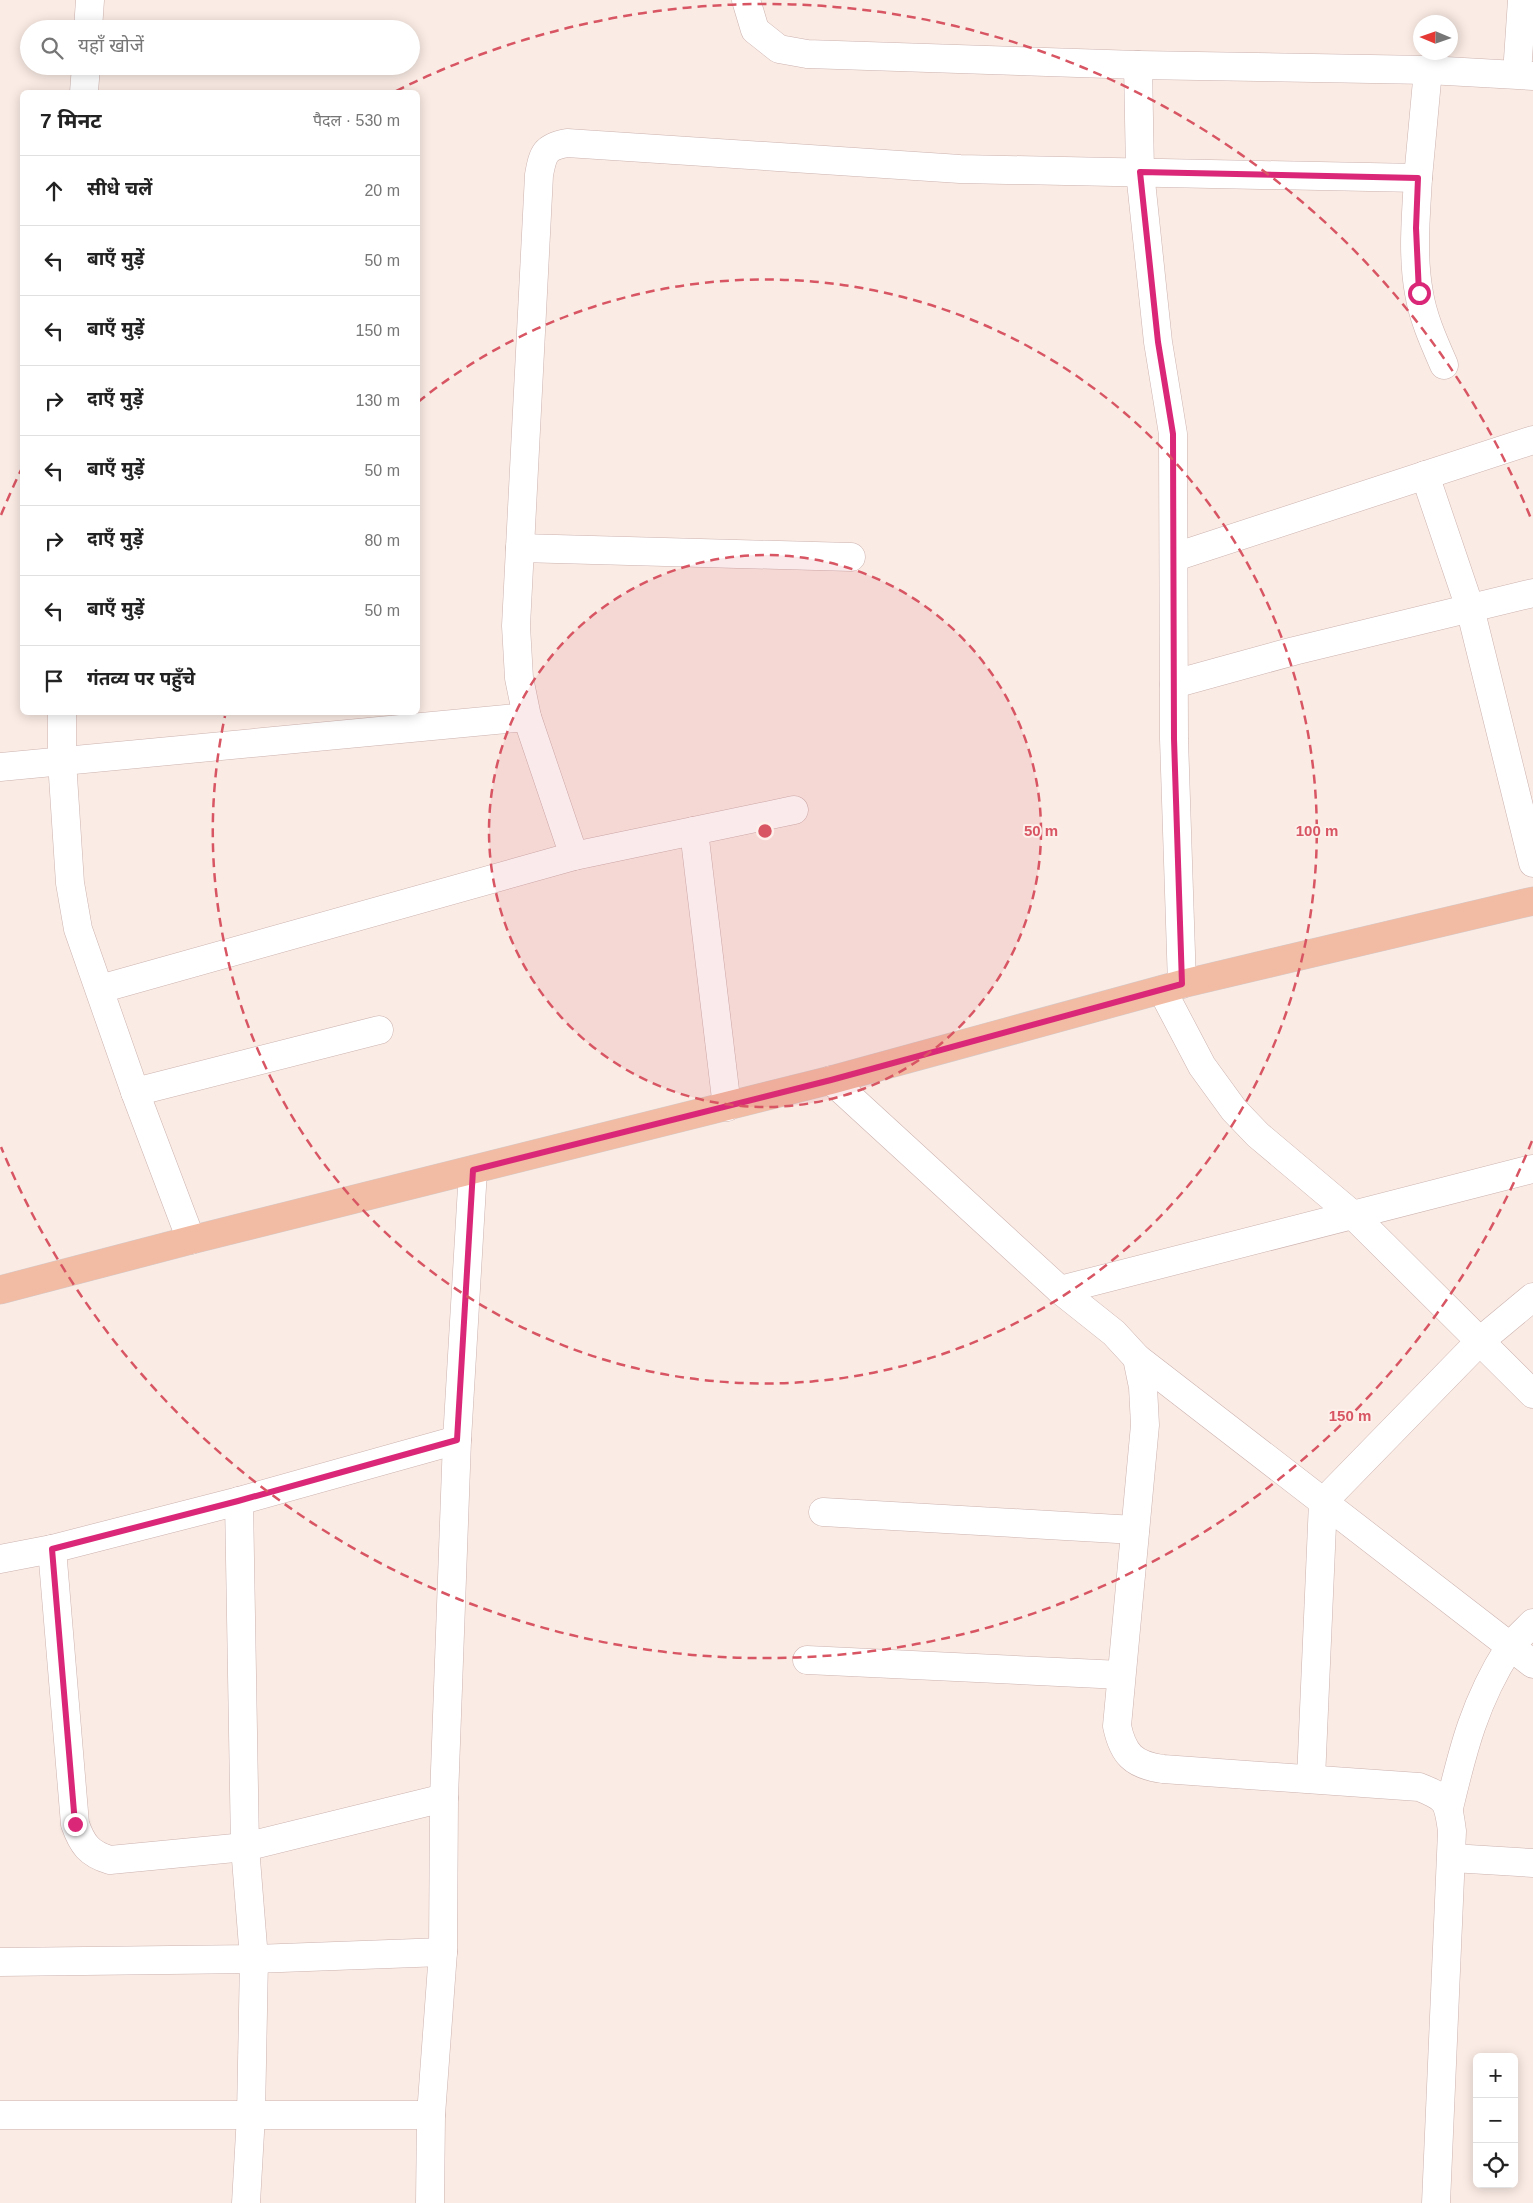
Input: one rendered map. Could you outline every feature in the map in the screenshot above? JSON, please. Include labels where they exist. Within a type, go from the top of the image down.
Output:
[{"type":"main road","points":[[0,1290],[191,1240],[727,1107],[1172,987],[1533,901]]},
{"type":"street","points":[[89,20],[90,0]]},
{"type":"street","points":[[746,0],[756,30],[779,49],[807,54],[1138,65],[1428,70],[1525,75],[1522,0]]},
{"type":"street","points":[[1138,65],[1140,172],[1158,342],[1173,434],[1175,557],[1172,987],[1202,1066],[1234,1110],[1258,1135],[1353,1215],[1533,1394]]},
{"type":"street","points":[[1428,70],[1418,178],[1416,228],[1419,293],[1427,324],[1444,365]]},
{"type":"street","points":[[84,90],[85,75]]},
{"type":"street","points":[[574,856],[527,718],[519,678],[516,626],[539,175],[542,156],[552,145],[567,143],[960,169],[1418,178]]},
{"type":"street","points":[[1175,557],[1533,440]]},
{"type":"street","points":[[1424,475],[1470,608],[1533,863]]},
{"type":"street","points":[[520,548],[851,557]]},
{"type":"street","points":[[1174,684],[1294,651],[1533,593]]},
{"type":"street","points":[[62,715],[62,761],[70,883],[78,929],[135,1092],[191,1240]]},
{"type":"street","points":[[0,767],[527,718]]},
{"type":"street","points":[[100,989],[574,856],[794,810]]},
{"type":"street","points":[[694,831],[727,1107]]},
{"type":"street","points":[[135,1092],[378,1030]]},
{"type":"street","points":[[831,1080],[1060,1290],[1114,1333],[1137,1358],[1533,1664]]},
{"type":"street","points":[[1060,1290],[1532,1169]]},
{"type":"street","points":[[430,2203],[431,2115],[443,1952],[444,1798],[457,1440],[473,1170]]},
{"type":"street","points":[[1311,1779],[1323,1502],[1480,1341],[1533,1297]]},
{"type":"street","points":[[1137,1358],[1143,1387],[1145,1425],[1117,1726],[1121,1744],[1133,1759],[1148,1767],[1419,1786],[1440,1795],[1449,1808]]},
{"type":"street","points":[[0,1559],[52,1549],[238,1501],[457,1440]]},
{"type":"street","points":[[238,1501],[245,1847],[254,1959],[251,2114],[246,2203]]},
{"type":"street","points":[[823,1512],[1135,1530]]},
{"type":"street","points":[[52,1549],[75,1824],[80,1840],[96,1856],[110,1860],[245,1847],[444,1798]]},
{"type":"street","points":[[1436,2203],[1452,1858],[1452,1830],[1449,1808],[1466,1739],[1475,1713],[1510,1646],[1533,1623]]},
{"type":"street","points":[[808,1660],[1121,1675]]},
{"type":"street","points":[[1452,1858],[1533,1863]]},
{"type":"street","points":[[0,1962],[254,1959],[443,1952]]},
{"type":"street","points":[[0,2116],[431,2115]]},
{"type":"route","points":[[75,1824],[52,1549],[350,1471],[457,1440],[473,1170],[831,1080],[1182,984],[1174,739],[1175,557],[1173,434],[1158,342],[1140,172],[1418,178],[1416,263],[1419,293]]}]
